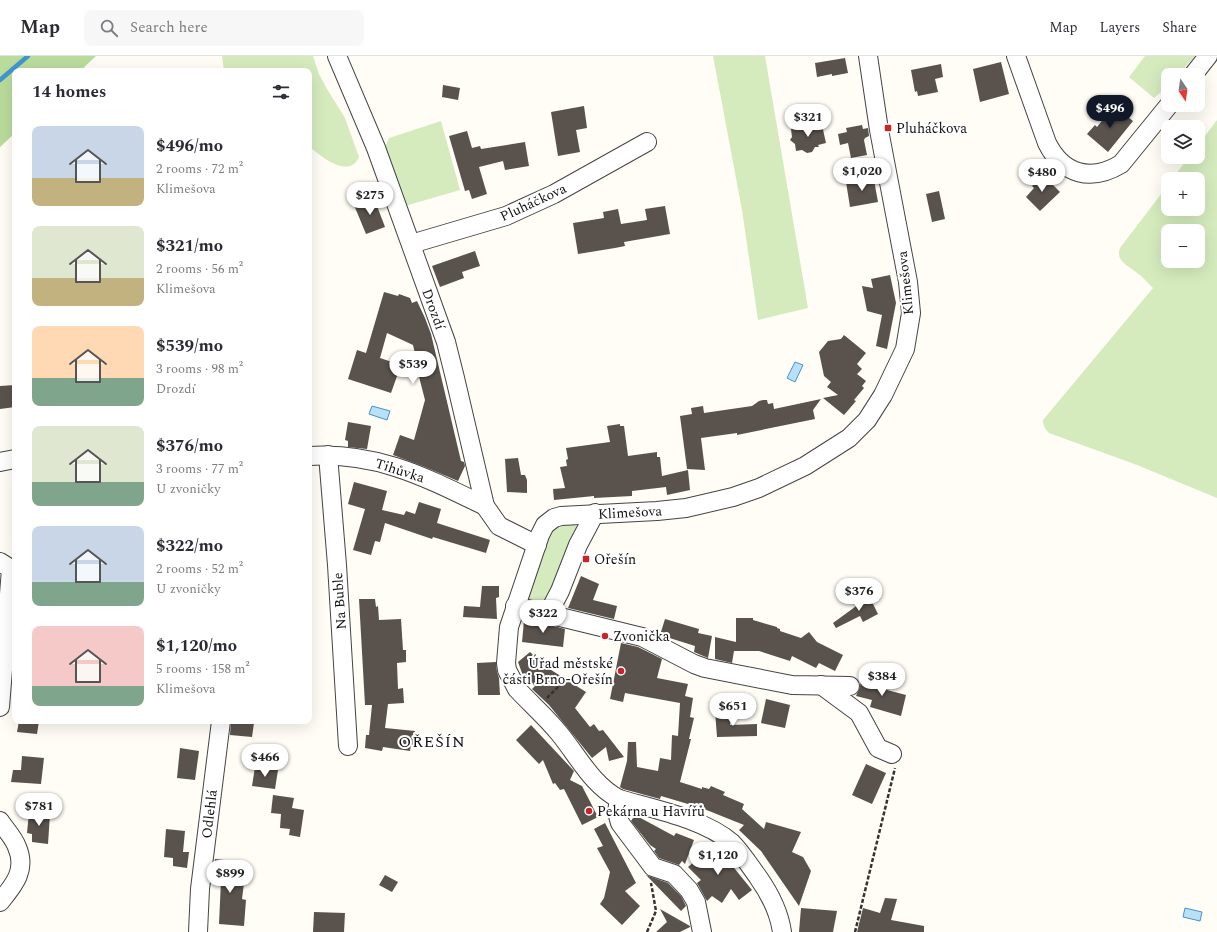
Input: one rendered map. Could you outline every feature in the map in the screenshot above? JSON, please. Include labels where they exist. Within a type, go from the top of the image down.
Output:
[{"type":"street","name":"Drozdí","points":[[337,56],[376,148],[446,342],[456,378],[484,506],[499,526],[537,546]]},
{"type":"street","name":"Klimešova","points":[[782,932],[781,921],[769,893],[756,873],[732,844],[718,833],[699,824],[619,799],[609,794],[597,783],[559,732],[516,689],[507,670],[506,663],[509,627],[515,606],[545,525],[554,518],[595,513],[657,512],[686,508],[733,497],[759,488],[805,466],[850,438],[867,420],[883,395],[905,349],[911,313],[908,282],[879,130],[868,56]]},
{"type":"street","points":[[1016,56],[1052,154],[1069,169],[1095,174],[1113,169],[1122,164],[1163,112]]},
{"type":"street","points":[[1199,68],[1208,56]]},
{"type":"street","name":"Pluháčkova","points":[[411,244],[506,216],[561,190],[647,142]]},
{"type":"street","name":"Tihůvka","points":[[312,456],[328,455],[372,460],[393,466],[441,485],[484,506]]},
{"type":"street","name":"Na Buble","points":[[328,455],[337,565],[348,746]]},
{"type":"street","points":[[0,462],[12,460]]},
{"type":"street","points":[[548,614],[560,591],[578,545],[595,513]]},
{"type":"street","points":[[0,562],[11,569],[0,707]]},
{"type":"street","points":[[515,606],[642,637],[694,664],[705,668],[792,685],[850,686]]},
{"type":"street","points":[[821,685],[859,713],[878,748],[892,754]]},
{"type":"street","name":"Odlehlá","points":[[198,932],[200,889],[221,724]]},
{"type":"street","points":[[619,799],[617,812],[620,823],[653,867],[674,874],[689,890],[696,902],[702,932]]},
{"type":"street","points":[[0,821],[17,847],[21,866],[15,884],[0,902]]},
{"type":"path","points":[[536,709],[566,679]]},
{"type":"path","points":[[855,932],[898,756],[892,754]]},
{"type":"path","points":[[647,932],[656,911],[651,883],[662,870]]},
{"type":"green space","points":[[0,56],[96,56],[83,68],[12,68],[12,136],[0,147]]},
{"type":"green space","points":[[222,56],[313,56],[319,74],[345,118],[359,157],[354,164],[342,166],[327,160],[312,148],[312,68],[224,68]]},
{"type":"green space","points":[[713,56],[765,56],[808,308],[758,320],[742,210]]},
{"type":"green space","points":[[1145,56],[1195,56],[1184,68],[1161,68],[1161,92],[1154,98],[1129,77]]},
{"type":"green space","points":[[1217,120],[1217,498],[1137,465],[1049,433],[1044,427],[1043,422],[1043,420],[1153,288],[1140,275],[1123,262],[1119,256],[1119,252],[1120,248],[1161,194],[1161,216],[1205,216],[1205,172],[1177,172],[1184,164],[1205,164],[1205,136]]},
{"type":"green space","points":[[441,121],[460,190],[405,206],[385,147],[389,138]]},
{"type":"green space","points":[[571,521],[577,527],[578,532],[544,604],[540,605],[529,601],[528,596],[538,560],[546,541],[556,528]]},
{"type":"water","points":[[795,362],[803,365],[795,382],[787,378]]},
{"type":"water","points":[[372,406],[390,411],[387,420],[369,414]]},
{"type":"water","points":[[1185,908],[1202,912],[1200,921],[1183,917]]},
{"type":"building","points":[[845,58],[848,73],[817,77],[815,63]]},
{"type":"building","points":[[1001,62],[1009,94],[980,102],[973,69]]},
{"type":"building","points":[[941,64],[943,77],[935,79],[938,92],[918,96],[917,91],[915,92],[911,70]]},
{"type":"building","points":[[443,85],[460,88],[458,100],[442,97]]},
{"type":"building","points":[[584,106],[587,128],[576,130],[580,152],[558,156],[551,112]]},
{"type":"building","points":[[1114,106],[1133,121],[1108,152],[1087,134],[1095,125],[1097,127]]},
{"type":"building","points":[[815,124],[815,126],[822,125],[826,143],[818,145],[819,147],[815,147],[812,152],[807,153],[802,150],[796,151],[795,144],[790,140],[792,137],[791,129]]},
{"type":"building","points":[[862,125],[863,129],[868,128],[869,136],[864,140],[867,155],[851,158],[848,143],[840,145],[838,134],[847,132],[846,128]]},
{"type":"building","points":[[467,131],[472,148],[480,146],[481,149],[525,142],[529,166],[505,170],[503,161],[479,167],[487,194],[472,199],[469,190],[465,191],[449,136]]},
{"type":"building","points":[[1043,175],[1060,192],[1040,211],[1026,197],[1034,188],[1032,186]]},
{"type":"building","points":[[871,176],[872,180],[874,180],[878,202],[850,207],[846,182]]},
{"type":"building","points":[[939,191],[945,219],[932,222],[926,194]]},
{"type":"building","points":[[374,198],[385,227],[366,234],[354,205]]},
{"type":"building","points":[[665,206],[670,234],[624,242],[625,246],[578,254],[573,223],[604,218],[603,212],[618,209],[621,224],[647,220],[645,209]]},
{"type":"building","points":[[475,251],[480,266],[462,272],[464,278],[440,287],[432,266]]},
{"type":"building","points":[[890,275],[896,303],[887,349],[876,346],[882,315],[867,311],[862,286],[873,288],[871,279]]},
{"type":"building","points":[[384,292],[398,296],[399,294],[410,298],[412,303],[417,301],[425,318],[431,334],[461,461],[464,462],[465,466],[458,481],[393,455],[400,435],[414,440],[425,400],[417,369],[419,370],[413,345],[387,333],[380,358],[401,365],[391,393],[348,379],[357,350],[366,353]]},
{"type":"building","points":[[844,335],[866,353],[857,364],[862,369],[857,374],[866,381],[862,386],[864,388],[854,400],[856,401],[844,415],[823,398],[838,395],[827,387],[831,382],[824,376],[819,352],[828,341],[841,339]]},
{"type":"building","points":[[12,385],[12,407],[0,409],[0,386]]},
{"type":"building","points":[[821,399],[813,410],[815,419],[737,435],[737,433],[701,438],[705,470],[687,469],[680,416],[692,414],[691,408],[703,406],[704,413],[752,406],[759,401],[767,400],[768,404],[773,403],[774,409]]},
{"type":"building","points":[[348,422],[371,426],[367,449],[348,447],[348,441],[345,440]]},
{"type":"building","points":[[620,424],[620,426],[624,426],[628,456],[657,452],[657,457],[660,457],[662,476],[688,470],[690,490],[667,495],[666,487],[632,491],[632,496],[594,498],[594,496],[554,500],[553,489],[565,488],[560,467],[567,466],[566,460],[568,459],[566,448],[610,442],[607,426]]},
{"type":"building","points":[[518,458],[521,475],[525,475],[527,480],[527,493],[507,492],[505,459]]},
{"type":"building","points":[[354,482],[387,491],[382,510],[404,515],[406,511],[415,514],[419,502],[441,509],[437,523],[490,540],[486,553],[433,537],[432,539],[385,523],[380,542],[375,541],[371,555],[353,550],[365,509],[348,504]]},
{"type":"building","points":[[581,576],[599,584],[593,600],[617,606],[614,619],[568,608]]},
{"type":"building","points":[[482,586],[499,586],[499,597],[496,598],[497,619],[463,617],[464,606],[480,607]]},
{"type":"building","points":[[868,594],[878,614],[863,622],[860,616],[836,628],[833,623],[859,604],[857,599]]},
{"type":"building","points":[[359,599],[375,599],[376,607],[378,606],[379,620],[401,619],[403,650],[406,650],[406,662],[397,663],[398,689],[403,688],[404,703],[388,704],[385,728],[415,731],[413,745],[411,744],[410,751],[383,747],[382,751],[365,748],[366,735],[369,735],[372,705],[365,705]]},
{"type":"building","points":[[736,618],[753,618],[753,620],[777,627],[780,631],[801,638],[809,632],[817,642],[843,655],[835,671],[819,663],[816,668],[792,656],[790,661],[759,651],[734,651],[732,663],[715,659],[715,637],[736,642]]},
{"type":"building","points":[[665,619],[699,629],[698,633],[712,636],[708,658],[694,652],[695,646],[660,635]]},
{"type":"building","points":[[524,621],[542,623],[565,629],[563,647],[522,642]]},
{"type":"building","points":[[621,643],[638,647],[662,659],[657,678],[688,684],[685,696],[693,698],[690,717],[694,718],[689,739],[691,739],[680,782],[702,789],[702,787],[709,789],[711,786],[725,792],[723,795],[744,804],[742,809],[764,829],[766,822],[801,832],[792,852],[803,857],[811,871],[799,906],[761,851],[739,830],[744,825],[689,803],[688,804],[661,796],[660,799],[620,787],[627,761],[628,742],[636,742],[637,767],[658,771],[660,758],[671,760],[672,735],[678,736],[680,703],[625,693],[623,702],[610,699]]},
{"type":"building","points":[[530,652],[548,668],[586,692],[575,708],[590,727],[594,724],[599,731],[603,730],[624,757],[609,761],[606,747],[592,758],[549,705],[532,689],[535,686],[522,673],[518,662]]},
{"type":"building","points":[[496,662],[500,695],[478,695],[477,663]]},
{"type":"building","points":[[861,679],[888,686],[887,690],[906,695],[901,716],[870,707],[872,700],[856,696],[860,687]]},
{"type":"building","points":[[766,699],[790,705],[785,728],[761,723]]},
{"type":"building","points":[[715,711],[732,712],[730,725],[757,724],[757,736],[717,737]]},
{"type":"building","points":[[18,724],[39,724],[37,734],[17,732]]},
{"type":"building","points":[[231,724],[254,724],[252,737],[230,735]]},
{"type":"building","points":[[531,725],[574,771],[570,780],[582,786],[598,817],[582,825],[564,789],[560,790],[555,783],[553,784],[543,760],[539,764],[516,740]]},
{"type":"building","points":[[180,748],[199,751],[195,780],[177,778]]},
{"type":"building","points":[[22,756],[44,758],[41,784],[11,782],[13,770],[21,770]]},
{"type":"building","points":[[866,764],[886,773],[872,804],[852,795]]},
{"type":"building","points":[[255,767],[278,770],[275,789],[252,786]]},
{"type":"building","points":[[273,795],[294,798],[292,808],[304,810],[300,837],[289,835],[290,829],[280,828],[281,814],[271,813]]},
{"type":"building","points":[[29,812],[50,814],[48,844],[32,842],[32,834],[27,833]]},
{"type":"building","points":[[635,815],[674,836],[676,833],[694,840],[685,864],[682,861],[679,865],[659,858],[654,851],[656,849],[650,845],[631,821]]},
{"type":"building","points":[[605,823],[636,883],[625,891],[640,906],[622,925],[600,904],[604,898],[610,872],[597,848],[603,846],[594,829]]},
{"type":"building","points":[[166,829],[185,831],[183,852],[189,852],[187,868],[173,866],[173,858],[164,857]]},
{"type":"building","points":[[715,844],[727,857],[726,858],[752,890],[739,900],[731,889],[722,903],[712,896],[707,901],[697,883],[701,880],[688,867]]},
{"type":"building","points":[[215,859],[232,861],[230,873],[245,875],[242,899],[246,900],[244,926],[219,924],[221,880],[212,879]]},
{"type":"building","points":[[385,875],[398,882],[392,892],[379,885]]},
{"type":"building","points":[[646,875],[668,883],[681,896],[686,906],[681,911]]},
{"type":"building","points":[[885,898],[897,899],[891,920],[924,926],[924,932],[857,932],[863,908],[880,913]]},
{"type":"building","points":[[801,908],[837,911],[833,932],[799,932]]},
{"type":"building","points":[[660,909],[690,927],[680,932],[656,932],[667,922]]},
{"type":"building","points":[[314,912],[345,913],[344,932],[313,932]]},
{"type":"waterway","points":[[14,68],[28,56]]},
{"type":"waterway","points":[[0,80],[12,70]]},
{"type":"place","name":"Pluháčkova","points":[[888,128]]},
{"type":"place","name":"Ořešín","points":[[586,559]]},
{"type":"place","name":"Zvonička","points":[[605,636]]},
{"type":"place","name":"Úřad městské části Brno-Ořešín","points":[[621,671]]},
{"type":"place","name":"Pekárna u Havířů","points":[[589,811]]},
{"type":"district","name":"OŘEŠÍN","points":[[432,741]]}]
